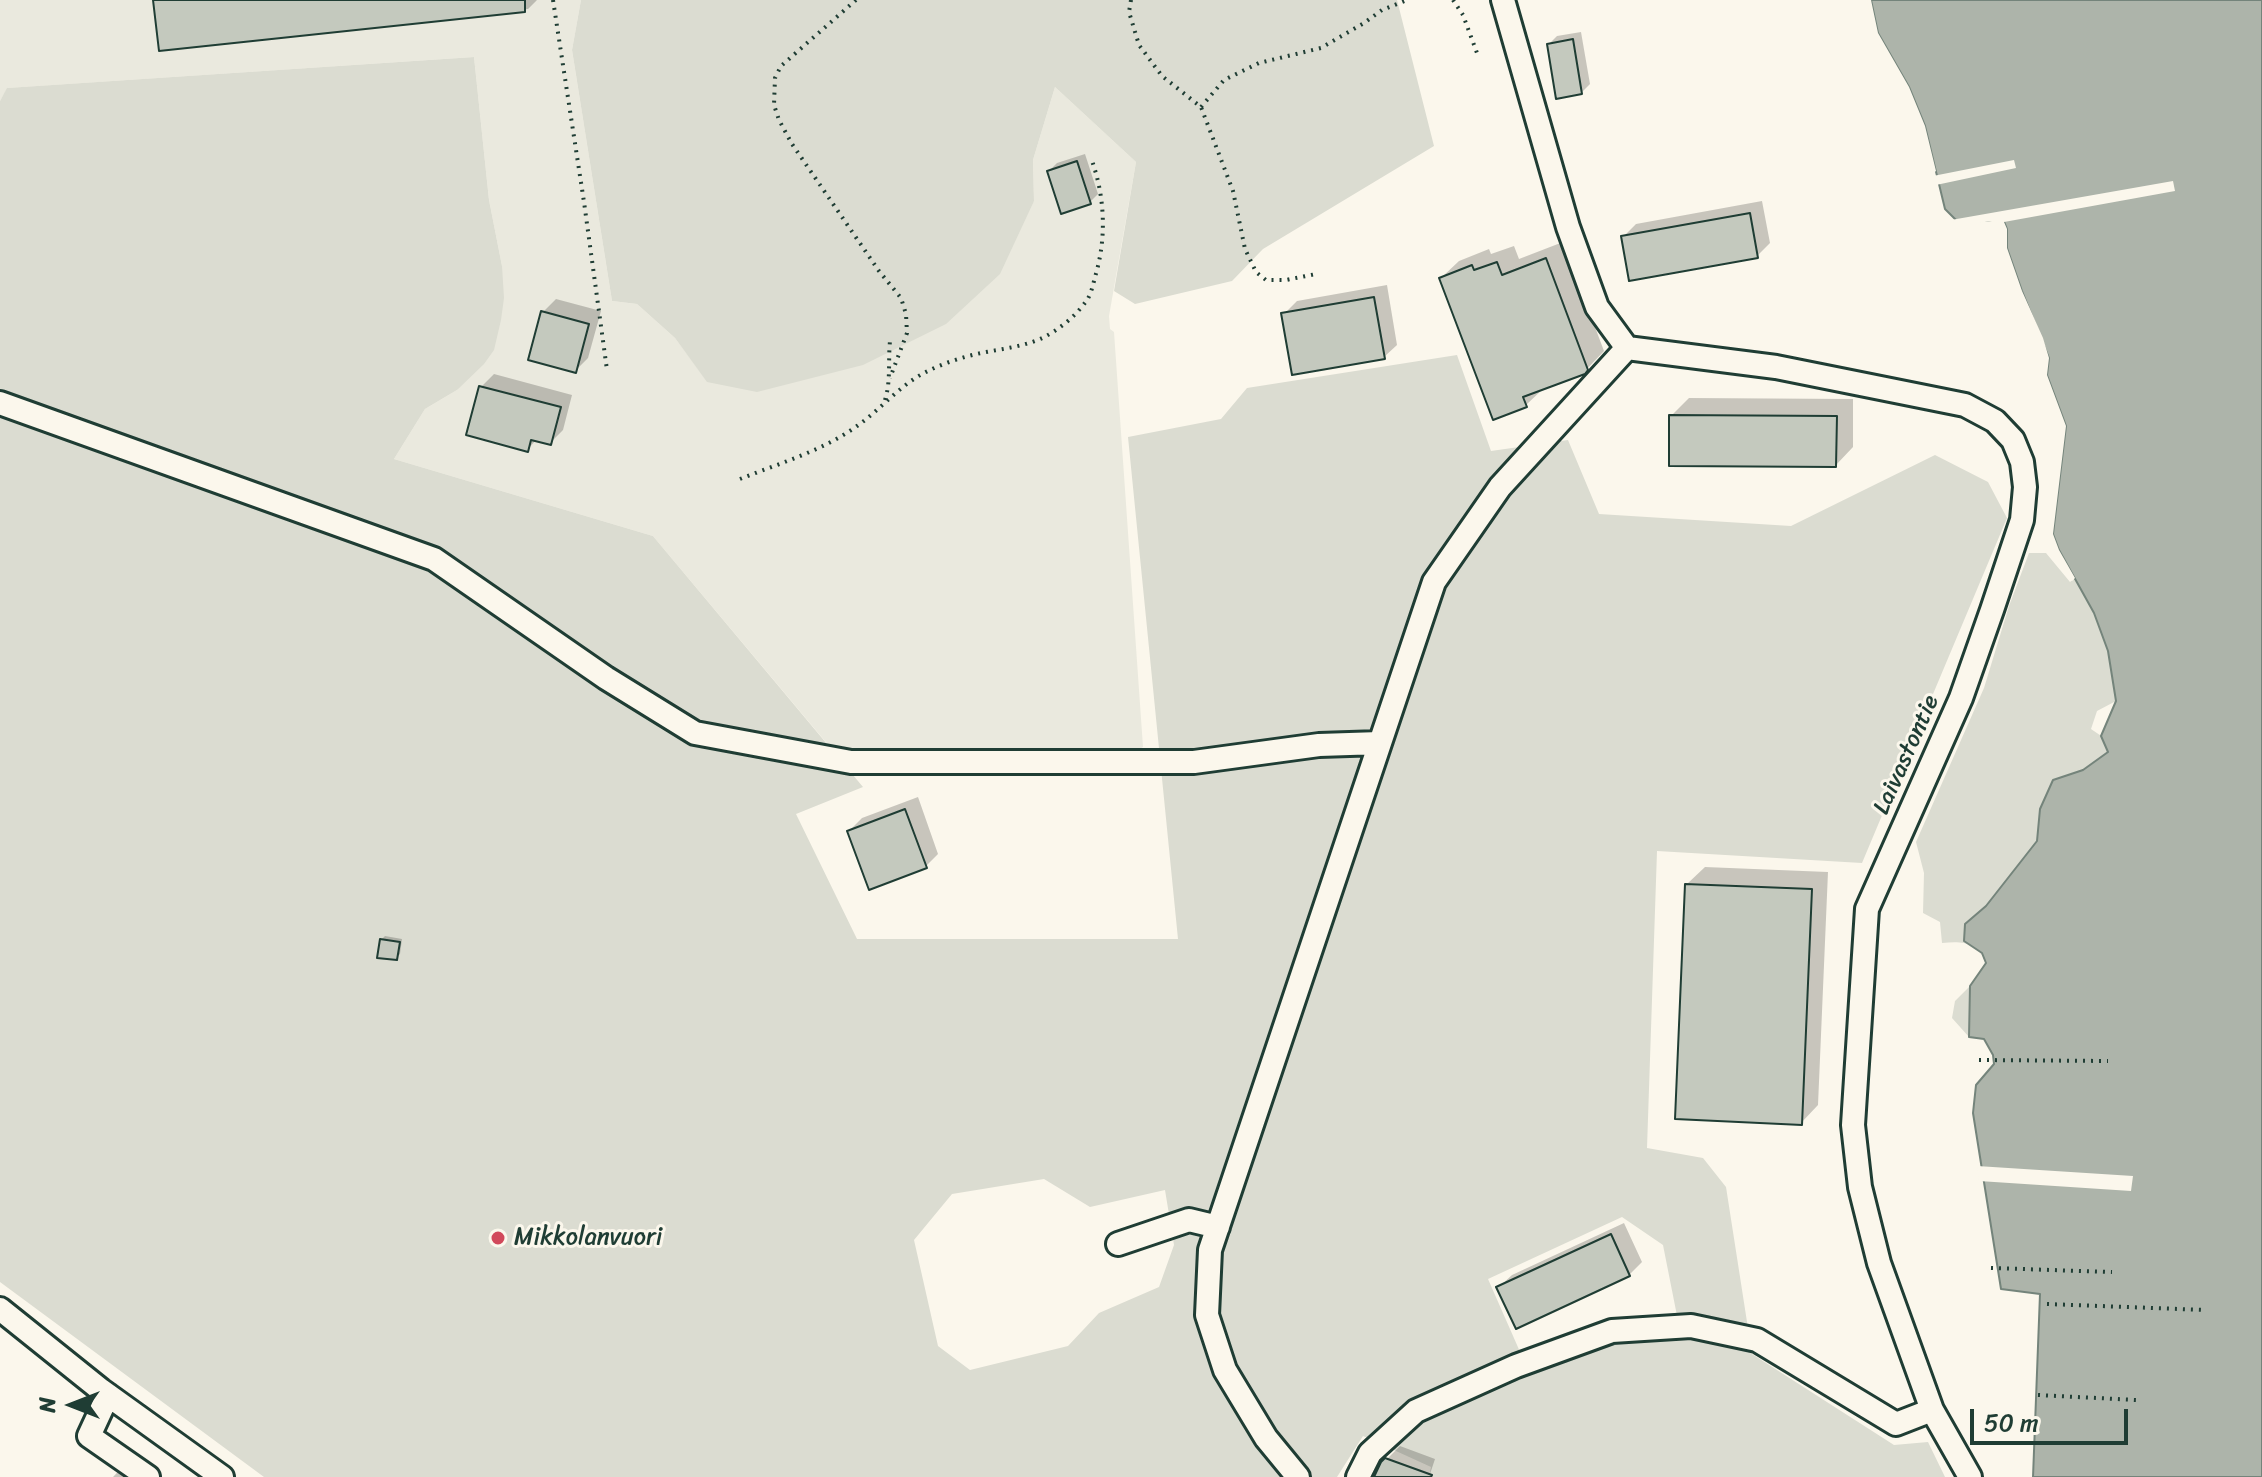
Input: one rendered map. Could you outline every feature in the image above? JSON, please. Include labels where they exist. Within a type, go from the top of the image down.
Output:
[{"type":"street","points":[[1298,1477],[1266,1438],[1225,1370],[1207,1315],[1210,1250],[1434,582],[1500,487],[1627,348],[1597,307],[1568,227],[1503,0]]},
{"type":"street","name":"Laivastontie","points":[[1627,348],[1776,367],[1965,405],[1995,421],[2013,440],[2022,462],[2025,487],[2022,520],[1977,654],[1961,698],[1867,909],[1853,1125],[1860,1187],[1879,1263],[1932,1410],[1970,1477]]},
{"type":"street","points":[[0,403],[434,559],[606,678],[695,733],[851,762],[1194,762],[1319,745],[1380,743]]},
{"type":"street","points":[[1118,1244],[1189,1220],[1218,1227]]},
{"type":"street","points":[[0,1309],[108,1395],[222,1477]]},
{"type":"street","points":[[1358,1477],[1370,1453],[1416,1411],[1516,1366],[1612,1331],[1691,1326],[1757,1340],[1896,1424],[1932,1410]]},
{"type":"street","points":[[108,1395],[89,1436],[148,1477]]},
{"type":"path","points":[[553,0],[607,370]]},
{"type":"path","points":[[856,0],[781,66],[775,78],[774,105],[792,144],[901,298],[907,333],[890,378]]},
{"type":"path","points":[[1131,0],[1129,12],[1139,45],[1162,76],[1201,107],[1233,191],[1245,249],[1256,272],[1266,280],[1316,274]]},
{"type":"path","points":[[1201,107],[1224,80],[1259,63],[1321,48],[1382,10],[1407,0]]},
{"type":"path","points":[[1453,0],[1463,15],[1477,53]]},
{"type":"path","points":[[740,479],[827,444],[858,425],[923,373],[981,353],[1041,339],[1069,320],[1089,299],[1103,237],[1102,202],[1091,158]]},
{"type":"path","points":[[882,405],[887,397],[890,378],[890,341]]},
{"type":"path","points":[[1979,1060],[2108,1061]]},
{"type":"path","points":[[1991,1268],[2112,1272]]},
{"type":"path","points":[[2047,1304],[2206,1310]]},
{"type":"path","points":[[2038,1395],[2136,1400]]},
{"type":"shaded area","points":[[0,0],[581,0],[572,50],[612,301],[637,304],[675,338],[708,382],[1034,201],[1033,160],[1055,87],[1136,162],[1109,316],[1110,329],[1114,332],[1143,747],[1138,750],[851,756],[835,753],[653,536],[394,459],[425,409],[457,390],[502,266],[489,200],[474,57],[8,88],[0,101]]},
{"type":"shaded area","points":[[581,0],[1397,0],[1434,146],[1263,249],[1232,281],[1135,304],[1114,291],[1136,162],[1055,87],[1033,160],[1034,201],[1000,274],[946,324],[863,365],[757,392],[707,382],[675,338],[637,304],[612,301],[572,50]]},
{"type":"shaded area","points":[[1871,0],[2262,0],[2262,1477],[2033,1477],[2040,1294],[2001,1289],[1973,1113],[1976,1085],[1994,1064],[1993,1055],[1984,1039],[1969,1037],[1970,986],[1986,963],[1982,953],[1964,941],[1965,924],[1986,906],[2037,841],[2040,809],[2053,780],[2083,770],[2108,752],[2101,736],[2116,701],[2108,651],[2094,613],[2053,534],[2066,426],[2047,375],[2049,358],[2007,248],[2007,229],[2003,219],[1959,223],[1945,209],[1925,126],[1909,87],[1878,33]]},
{"type":"shaded area","points":[[474,57],[489,200],[502,266],[504,298],[501,320],[494,350],[484,364],[457,390],[425,409],[394,459],[653,536],[863,787],[796,814],[857,939],[1178,939],[1128,437],[1221,419],[1247,388],[1457,355],[1491,451],[1568,440],[1599,514],[1791,526],[1935,455],[1988,482],[2007,518],[1862,863],[1657,851],[1647,1148],[1703,1158],[1726,1187],[1752,1354],[1894,1445],[1928,1442],[1945,1477],[1429,1477],[1431,1467],[1363,1436],[1337,1477],[264,1477],[0,1282],[0,101],[7,88]],"holes":[[[1044,1179],[1090,1207],[1165,1190],[1174,1245],[1159,1287],[1099,1313],[1068,1346],[970,1370],[938,1346],[914,1240],[952,1194]],[[1622,1217],[1663,1245],[1681,1336],[1624,1339],[1528,1370],[1488,1279]]]},
{"type":"shaded area","points":[[2057,296],[2160,701],[2116,701],[2097,711],[2091,729],[2113,744],[2021,1041],[1976,1085],[1994,1064],[1993,1055],[1984,1039],[1969,1037],[1952,1018],[1955,1001],[1970,986],[1986,962],[1978,950],[1968,944],[1942,943],[1940,922],[1923,913],[1924,873],[1916,842],[1984,688],[2029,553],[2046,553],[2070,582],[2075,578]]},
{"type":"pier","points":[[1867,0],[1871,0],[1878,33],[1909,87],[1925,126],[1936,171],[1932,174],[1922,128],[1905,88],[1874,35]]},
{"type":"pier","points":[[2014,160],[2016,168],[1936,185],[1933,176]]},
{"type":"pier","points":[[2173,181],[2175,191],[2004,222],[2007,248],[2043,338],[2049,358],[2047,375],[2066,426],[2053,534],[2075,578],[2072,581],[2049,535],[2062,427],[2043,376],[2045,358],[2040,340],[2018,293],[2003,249],[2000,223],[1990,221],[1959,227],[1951,220]]},
{"type":"pier","points":[[1977,1166],[2133,1176],[2131,1191],[1979,1181]]},
{"type":"building","points":[[153,0],[525,0],[525,12],[159,51]]},
{"type":"building","points":[[1573,39],[1582,94],[1556,99],[1547,44]]},
{"type":"building","points":[[1077,161],[1091,204],[1061,214],[1047,171]]},
{"type":"building","points":[[1750,213],[1758,258],[1629,281],[1621,236]]},
{"type":"building","points":[[1546,258],[1588,370],[1585,374],[1523,397],[1527,407],[1493,420],[1439,278],[1472,265],[1474,270],[1497,262],[1502,275]]},
{"type":"building","points":[[1374,297],[1385,359],[1292,375],[1281,313]]},
{"type":"building","points":[[541,311],[589,324],[576,373],[528,360]]},
{"type":"building","points":[[479,386],[561,407],[551,445],[531,440],[528,452],[466,435]]},
{"type":"building","points":[[1669,415],[1837,416],[1836,467],[1669,466]]},
{"type":"building","points":[[905,809],[927,868],[869,890],[847,831]]},
{"type":"building","points":[[1685,884],[1812,889],[1802,1125],[1675,1119]]},
{"type":"building","points":[[380,939],[400,942],[397,960],[377,958]]},
{"type":"building","points":[[1611,1234],[1630,1276],[1516,1329],[1496,1287]]},
{"type":"building","points":[[1385,1458],[1432,1475],[1374,1477]]},
{"type":"place","name":"Mikkolanvuori","points":[[498,1238]]}]
